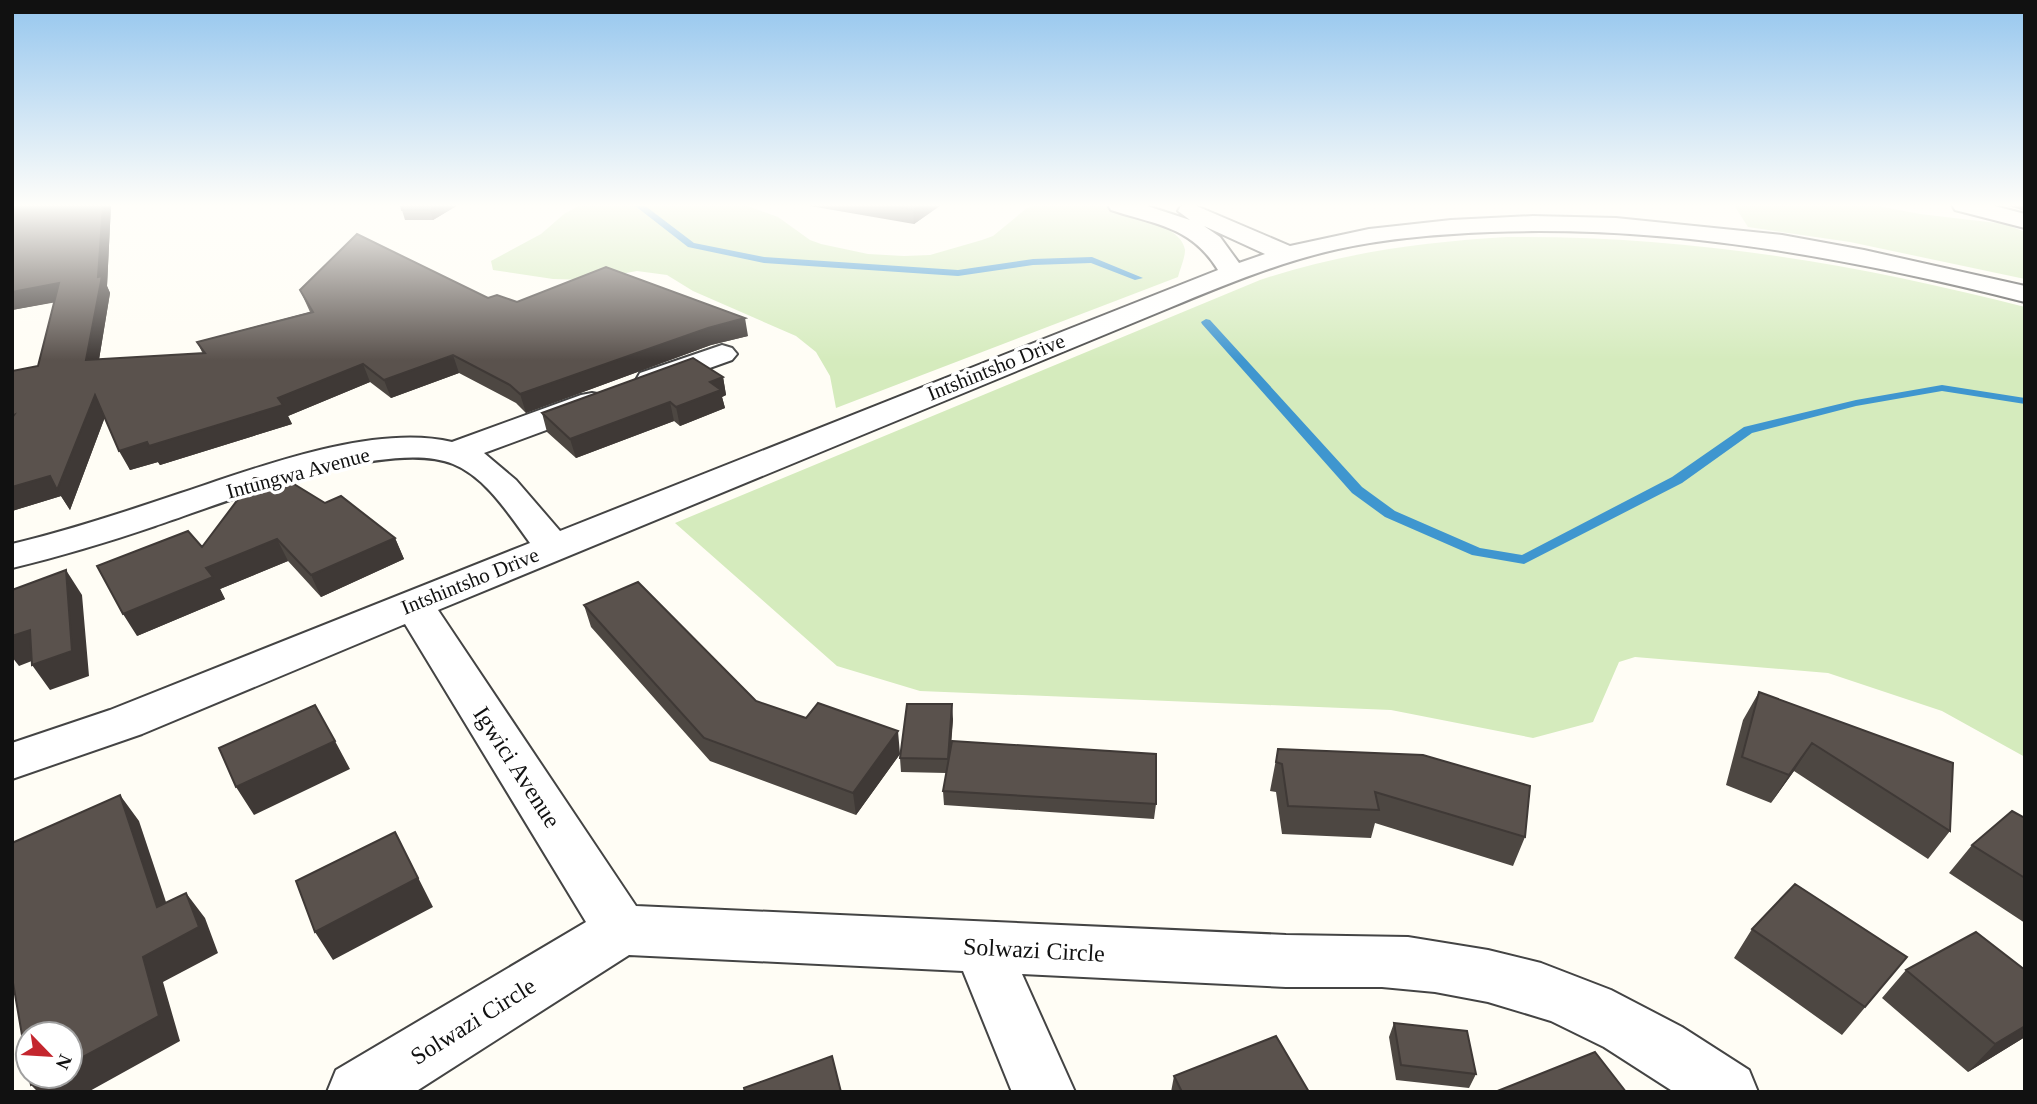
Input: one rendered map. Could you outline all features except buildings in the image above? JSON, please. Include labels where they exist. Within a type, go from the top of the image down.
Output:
[{"type":"street","points":[[1221,257],[1233,274]]},
{"type":"street","name":"Intshintsho Drive","points":[[12,761],[126,722],[552,547],[1279,257]]},
{"type":"street","name":"Intshintsho Drive","points":[[1856,257],[1905,265],[2025,294]]},
{"type":"street","points":[[453,453],[722,354]]},
{"type":"street","name":"Intungwa Avenue","points":[[12,556],[361,453],[405,449],[443,449],[469,457],[504,488],[552,547]]},
{"type":"street","name":"Igwici Avenue","points":[[414,605],[621,930]]},
{"type":"street","name":"Solwazi Circle","points":[[358,1092],[621,930],[1286,961],[1384,961],[1454,971],[1533,987],[1590,1009],[1657,1045],[1727,1092]]},
{"type":"street","points":[[982,948],[1044,1092]]},
{"type":"green space","points":[[499,257],[1184,257],[1178,277],[836,408],[830,376],[816,352],[796,336],[693,291],[667,275],[637,271],[588,280],[553,279],[493,270],[491,261]]},
{"type":"green space","points":[[1349,257],[1778,257],[1897,277],[2025,307],[2025,757],[1942,711],[1828,673],[1635,657],[1619,662],[1593,722],[1533,738],[1391,710],[920,691],[837,666],[675,523],[1260,280]]},
{"type":"green space","points":[[1919,257],[2025,257],[2025,279]]},
{"type":"waterway","points":[[747,257],[764,260],[958,273],[1033,262],[1092,260],[1138,278]]},
{"type":"waterway","points":[[1206,322],[1357,490],[1390,514],[1477,552],[1524,560],[1677,480],[1748,430],[1856,403],[1942,388],[2025,401]]}]
